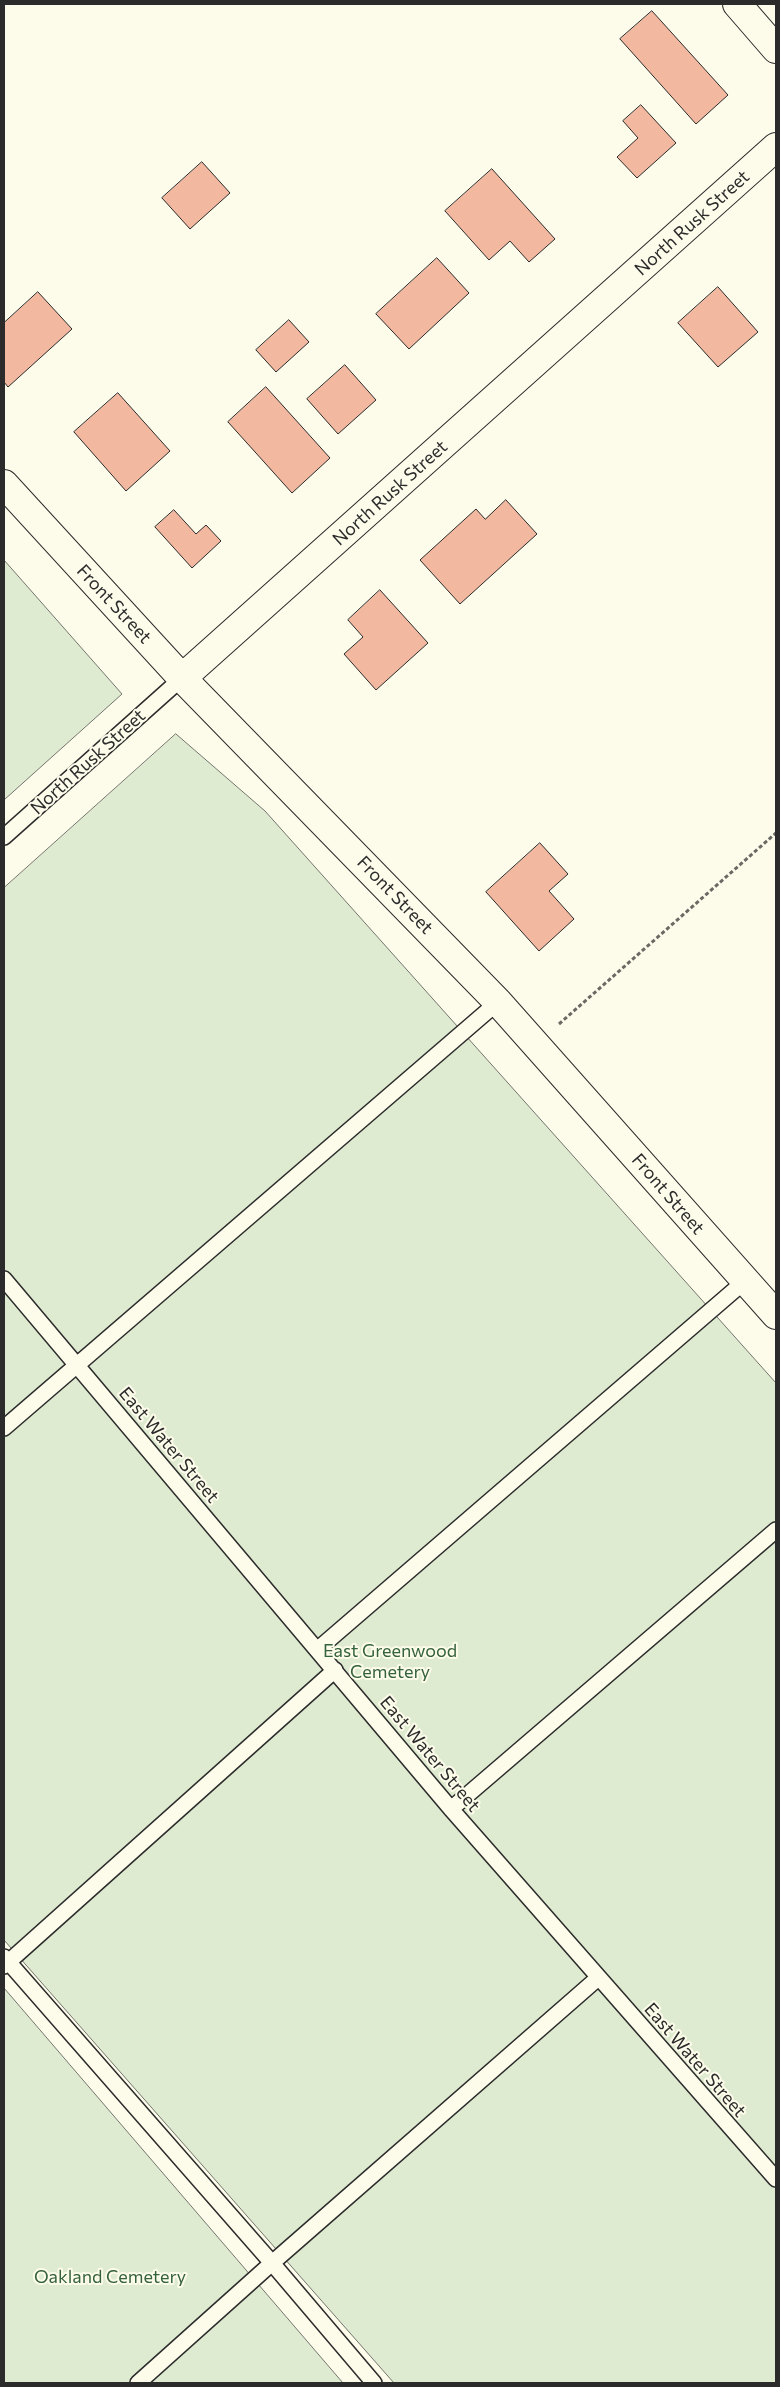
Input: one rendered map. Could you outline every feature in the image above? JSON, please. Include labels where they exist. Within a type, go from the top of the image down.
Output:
[{"type":"street","points":[[737,4],[776,48]]},
{"type":"street","name":"North Rusk Street","points":[[182,678],[776,147]]},
{"type":"street","name":"Front Street","points":[[4,484],[182,678],[498,1002],[776,1315]]},
{"type":"lane","name":"North Rusk Street","points":[[4,838],[182,678]]},
{"type":"lane","points":[[4,1428],[76,1363],[498,1002]]},
{"type":"lane","name":"East Water Street","points":[[4,1279],[451,1809],[776,2179]]},
{"type":"lane","points":[[317,1650],[745,1281]]},
{"type":"lane","points":[[451,1809],[776,1530]]},
{"type":"lane","points":[[335,1670],[5,1962],[272,2263],[374,2383]]},
{"type":"lane","points":[[138,2383],[272,2263],[598,1978]]},
{"type":"path","points":[[536,1045],[776,832]]},
{"type":"green space","points":[[4,560],[122,694],[4,800]]},
{"type":"green space","name":"East Greenwood Cemetery","points":[[176,734],[265,811],[776,1383],[776,2383],[394,2383],[4,1940],[4,888]]},
{"type":"green space","name":"Oakland Cemetery","points":[[4,1988],[343,2383],[4,2383]]},
{"type":"building","points":[[652,11],[728,95],[696,124],[620,39]]},
{"type":"building","points":[[641,105],[676,143],[637,178],[617,157],[638,138],[623,121]]},
{"type":"building","points":[[202,162],[230,193],[190,229],[162,198]]},
{"type":"building","points":[[492,169],[555,239],[529,262],[510,241],[489,260],[445,211]]},
{"type":"building","points":[[437,258],[469,293],[409,349],[376,314]]},
{"type":"building","points":[[718,287],[758,332],[718,367],[678,323]]},
{"type":"building","points":[[38,292],[72,329],[8,387],[4,382],[4,323]]},
{"type":"building","points":[[289,320],[309,342],[276,372],[256,350]]},
{"type":"building","points":[[345,365],[376,400],[338,434],[307,399]]},
{"type":"building","points":[[266,387],[330,458],[292,493],[228,422]]},
{"type":"building","points":[[118,393],[170,451],[126,491],[74,432]]},
{"type":"building","points":[[506,500],[537,534],[460,604],[420,560],[476,509],[485,519]]},
{"type":"building","points":[[174,510],[196,534],[206,525],[221,541],[192,568],[155,527]]},
{"type":"building","points":[[380,590],[428,643],[376,690],[344,654],[363,637],[348,620]]},
{"type":"building","points":[[540,843],[568,874],[549,891],[574,919],[539,951],[486,892]]}]
